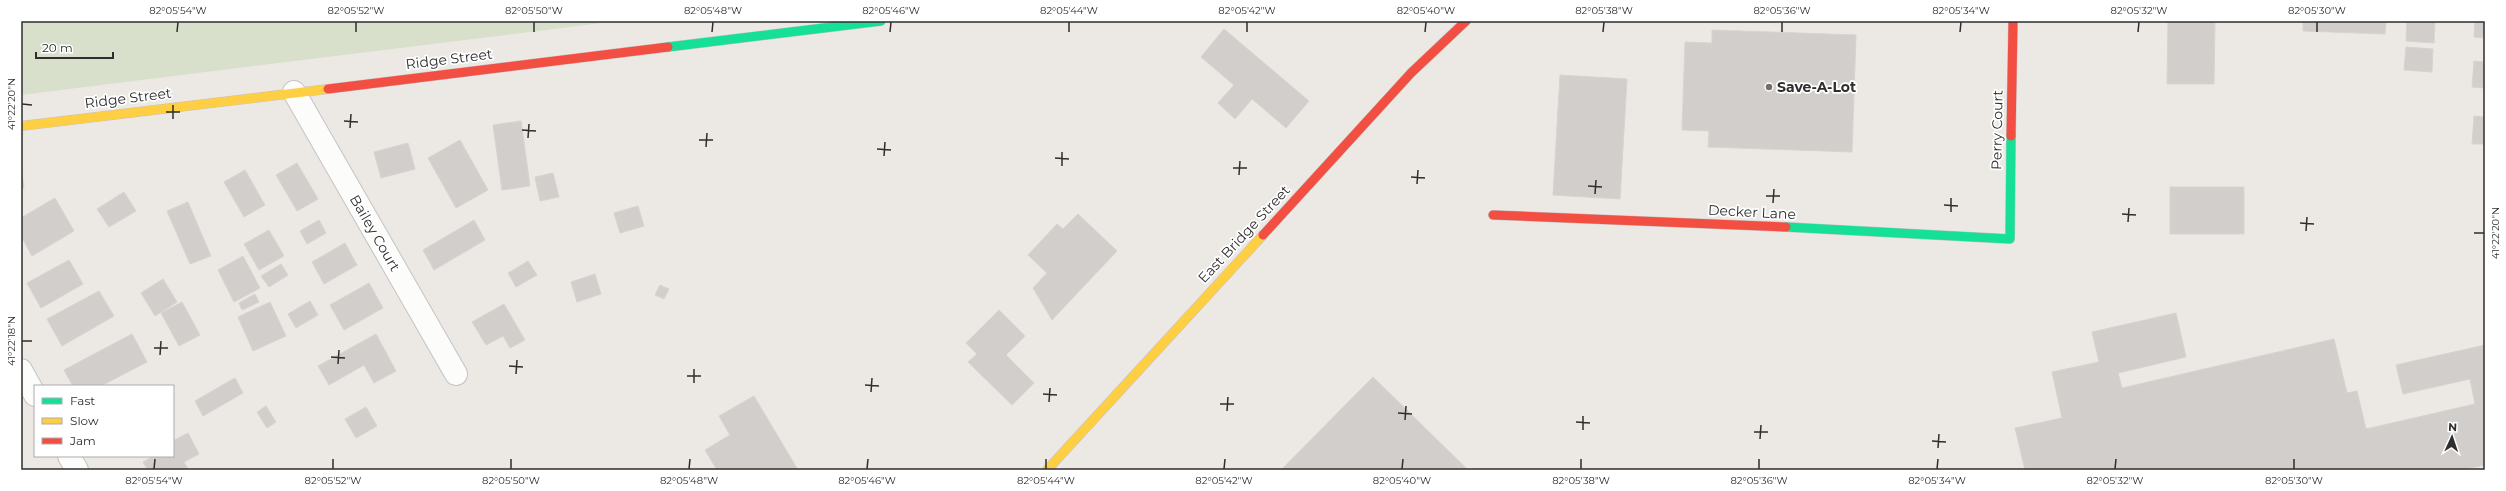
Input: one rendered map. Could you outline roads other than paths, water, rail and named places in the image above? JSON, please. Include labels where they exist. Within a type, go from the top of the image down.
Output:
[{"type":"street","name":"Ridge Street","points":[[21,126],[881,21]]},
{"type":"street","name":"East Bridge Street","points":[[1047,470],[1411,73],[1466,21]]},
{"type":"street","name":"Perry Court","points":[[2010,240],[2013,21]]},
{"type":"street","name":"Bailey Court","points":[[294,92],[456,374]]},
{"type":"street","name":"Decker Lane","points":[[1493,215],[1624,219],[2010,240]]},
{"type":"street","points":[[21,370],[34,393]]},
{"type":"street","points":[[70,457],[77,470]]},
{"type":"place","name":"Save-A-Lot","points":[[1769,87]]}]
